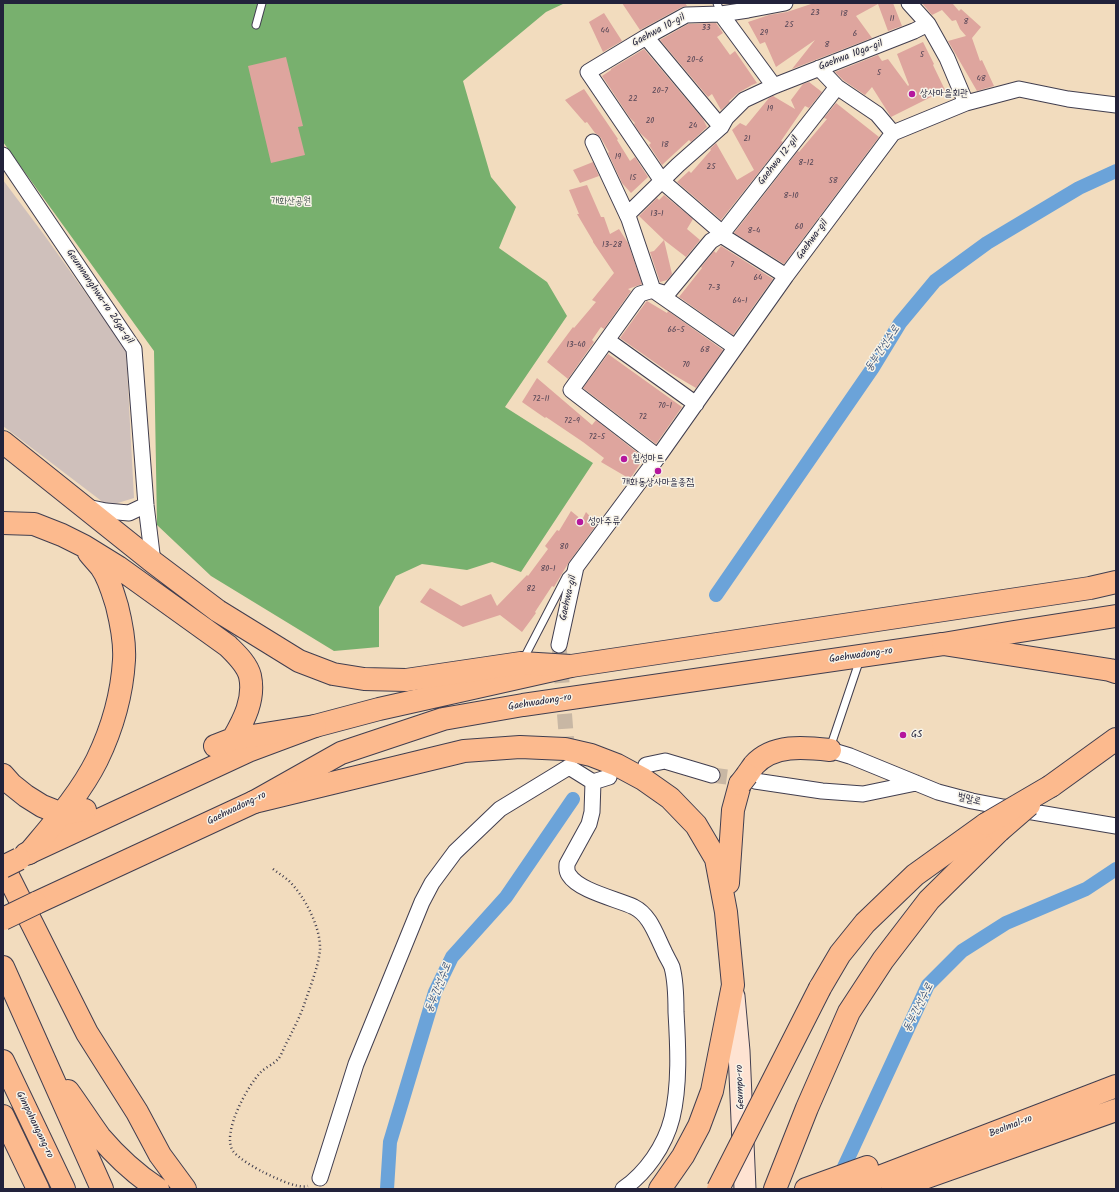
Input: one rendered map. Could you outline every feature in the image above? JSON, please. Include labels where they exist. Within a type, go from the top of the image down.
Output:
[{"type":"main road","points":[[3,442],[153,562],[218,611],[299,661],[333,674],[364,680],[406,680],[521,663],[571,666]]},
{"type":"main road","points":[[3,460],[63,502],[110,528]]},
{"type":"main road","points":[[3,524],[34,524],[62,535],[84,546],[118,567],[228,646],[241,659],[250,675],[251,694],[248,709],[243,721],[224,743],[315,726],[379,709],[571,666],[1075,590],[1116,582]]},
{"type":"main road","points":[[14,861],[62,814],[78,791],[97,760],[111,726],[119,696],[124,659],[121,624],[113,593],[102,568],[84,546]]},
{"type":"main road","name":"Gaehwadong-ro","points":[[3,919],[254,802],[341,753],[443,719],[523,705],[943,644],[1116,616]]},
{"type":"main road","points":[[943,644],[1104,668],[1116,672]]},
{"type":"main road","points":[[14,861],[248,751],[315,726]]},
{"type":"main road","points":[[718,1189],[820,988],[840,954],[866,923],[915,875],[993,827],[1116,739]]},
{"type":"main road","points":[[254,802],[464,751],[520,747],[565,749],[584,753],[617,765],[643,779],[670,798],[696,825],[716,859],[726,912],[733,985],[712,1091],[699,1126],[683,1156],[660,1189]]},
{"type":"main road","points":[[726,912],[733,810],[755,764],[771,752],[786,749],[808,747],[830,750]]},
{"type":"main road","points":[[3,775],[11,784],[26,796],[42,806],[62,814],[85,810]]},
{"type":"main road","points":[[775,1189],[807,1108],[849,1012],[883,960],[929,900],[993,827]]},
{"type":"main road","points":[[14,861],[87,1033],[137,1112],[160,1155],[184,1189]]},
{"type":"main road","points":[[3,967],[102,1189]]},
{"type":"main road","name":"Geumpo-ro","points":[[733,985],[739,1052],[745,1189]]},
{"type":"main road","points":[[40,1051],[100,1137],[116,1155],[151,1184]]},
{"type":"main road","name":"Gimpohangang-ro","points":[[3,1061],[64,1189]]},
{"type":"main road","name":"Beolmal-ro","points":[[902,1173],[1027,1120],[1116,1086]]},
{"type":"main road","name":"Beolmal-ro","points":[[902,1173],[1116,1110]]},
{"type":"main road","points":[[3,1116],[38,1189]]},
{"type":"main road","points":[[160,1155],[173,1189]]},
{"type":"main road","points":[[806,1189],[902,1173]]},
{"type":"main road","points":[[848,1189],[902,1173]]},
{"type":"street","name":"Gaehwa 10-gil","points":[[662,181],[588,72],[686,15],[719,8],[748,10],[785,3]]},
{"type":"street","points":[[909,3],[928,24],[947,58],[966,103]]},
{"type":"street","points":[[719,8],[774,86]]},
{"type":"street","name":"Gaehwa 10ga-gil","points":[[662,181],[721,127],[726,118],[744,100],[774,86],[914,31],[928,24]]},
{"type":"street","points":[[646,37],[721,127]]},
{"type":"street","points":[[819,68],[837,87],[877,114],[893,133],[966,103],[1019,89],[1068,99],[1116,105]]},
{"type":"street","name":"Gaehwa 12-gil","points":[[658,457],[571,390],[640,294],[653,290],[667,294],[711,241],[721,235],[837,87]]},
{"type":"street","name":"Gaehwa-gil","points":[[559,644],[576,567],[658,457],[786,276],[893,133]]},
{"type":"street","points":[[593,142],[627,215],[653,290],[735,347]]},
{"type":"street","name":"Geumnanghwa-ro 26ga-gil","points":[[3,155],[134,349],[146,505],[153,562]]},
{"type":"street","points":[[627,215],[662,181],[721,232],[721,235],[786,276]]},
{"type":"street","points":[[607,340],[696,404]]},
{"type":"street","points":[[83,506],[106,511],[129,513],[146,505]]},
{"type":"street","name":"벌말로","points":[[830,750],[850,756],[938,792],[972,801],[1116,826]]},
{"type":"street","points":[[646,765],[665,761],[712,775]]},
{"type":"street","points":[[320,1178],[356,1064],[419,909],[432,883],[455,852],[500,809],[569,767],[593,782],[609,777]]},
{"type":"street","points":[[747,780],[864,794],[916,783]]},
{"type":"street","points":[[593,782],[592,812],[589,824],[567,864],[566,870],[569,876],[584,887],[634,907],[643,913],[650,923],[672,967],[675,993],[678,1043],[675,1098],[672,1119],[660,1148],[652,1160],[641,1173],[623,1189]]},
{"type":"lane","points":[[256,25],[262,3]]},
{"type":"lane","points":[[521,663],[566,577],[576,567]]},
{"type":"lane","points":[[830,750],[861,656]]},
{"type":"path","points":[[273,869],[288,880],[310,910],[318,932],[320,949],[316,970],[300,1017],[279,1059],[261,1073],[248,1091],[237,1111],[230,1129],[231,1146],[234,1151],[244,1160],[261,1171],[295,1185],[306,1186],[314,1184],[320,1178]]},
{"type":"shaded area","points":[[3,180],[45,236],[126,350],[134,498],[108,506],[3,426]]},
{"type":"green space","name":"개화산공원","points":[[3,3],[565,3],[546,12],[463,81],[491,177],[516,207],[499,248],[547,282],[567,316],[505,407],[593,463],[521,572],[492,562],[467,570],[422,564],[396,576],[379,607],[379,647],[334,651],[211,576],[157,525],[154,351],[3,142]]},
{"type":"building","points":[[622,3],[685,3],[687,6],[682,7],[640,30]]},
{"type":"building","points":[[814,3],[893,3],[902,26],[888,31],[878,4],[856,16],[872,38],[792,69],[815,40],[776,67],[765,42],[760,44],[748,22]]},
{"type":"building","points":[[922,3],[954,3],[953,4],[959,11],[961,9],[981,27],[972,38],[980,61],[982,60],[994,86],[977,91],[948,41],[966,36],[960,29],[956,20],[952,21],[942,10],[932,15]]},
{"type":"building","points":[[604,13],[622,41],[603,52],[589,22]]},
{"type":"building","points":[[716,23],[723,33],[717,37],[730,55],[735,51],[757,83],[738,93],[721,110],[712,94],[708,97],[660,40],[688,24]]},
{"type":"building","points":[[923,42],[945,90],[891,117],[872,87],[865,95],[843,80],[835,72],[878,55],[882,61],[888,59],[908,86],[909,85],[897,54]]},
{"type":"building","points":[[644,49],[703,119],[707,127],[691,142],[689,140],[662,165],[649,145],[651,143],[640,133],[634,124],[635,123],[630,118],[602,76]]},
{"type":"building","points":[[286,57],[303,126],[298,127],[305,155],[271,163],[248,66]]},
{"type":"building","points":[[809,82],[822,92],[809,108],[805,106],[781,141],[783,142],[721,220],[677,182],[689,171],[691,173],[716,143],[737,180],[754,170],[732,130],[740,123],[746,126],[769,98],[773,96],[795,109],[791,100],[803,84]]},
{"type":"building","points":[[584,89],[618,139],[617,140],[630,161],[635,157],[648,177],[631,193],[622,183],[608,153],[609,152],[601,138],[595,133],[587,122],[585,123],[565,100]]},
{"type":"building","points":[[836,103],[879,137],[784,264],[734,233],[798,151],[799,152],[827,119],[824,118]]},
{"type":"building","points":[[593,162],[599,176],[580,183],[573,170]]},
{"type":"building","points":[[587,185],[601,217],[604,217],[610,234],[619,229],[628,243],[642,284],[628,289],[631,291],[604,329],[601,327],[592,340],[594,342],[568,379],[547,362],[573,327],[574,328],[596,302],[592,300],[614,273],[593,242],[577,214],[579,214],[569,190]]},
{"type":"building","points":[[664,195],[693,219],[687,229],[700,240],[686,257],[664,240],[639,216],[657,198],[659,200]]},
{"type":"building","points":[[664,240],[672,274],[667,280],[660,282],[650,252],[654,251]]},
{"type":"building","points":[[721,246],[773,279],[733,335],[679,297],[714,251],[716,253]]},
{"type":"building","points":[[647,301],[667,313],[668,311],[723,350],[696,388],[667,371],[620,338]]},
{"type":"building","points":[[608,354],[682,407],[656,444],[583,388]]},
{"type":"building","points":[[537,378],[592,425],[596,420],[644,458],[630,479],[601,462],[604,458],[583,442],[522,402]]},
{"type":"building","points":[[571,511],[582,520],[586,512],[597,524],[569,562],[554,587],[552,586],[535,612],[536,613],[522,632],[500,615],[463,627],[420,602],[430,588],[461,606],[491,594],[497,606],[527,575],[528,576],[548,549],[545,546],[557,530],[559,531]]},
{"type":"waterway","name":"동부간선수로","points":[[716,595],[872,369],[900,323],[935,281],[987,243],[1079,188],[1116,171]]},
{"type":"waterway","name":"동부간선수로","points":[[387,1189],[390,1142],[435,992],[452,957],[506,897],[573,799]]},
{"type":"waterway","name":"동부간선수로","points":[[838,1180],[928,985],[962,951],[1006,923],[1086,889],[1116,869]]},
{"type":"tunnel","points":[[559,645],[568,758]]},
{"type":"tunnel","points":[[712,775],[750,780]]},
{"type":"place","name":"상사마을회관","points":[[912,94]]},
{"type":"place","name":"칠성마트","points":[[624,459]]},
{"type":"place","name":"개화동상사마을종점","points":[[658,471]]},
{"type":"place","name":"성아주류","points":[[580,522]]},
{"type":"place","name":"GS","points":[[903,735]]}]
